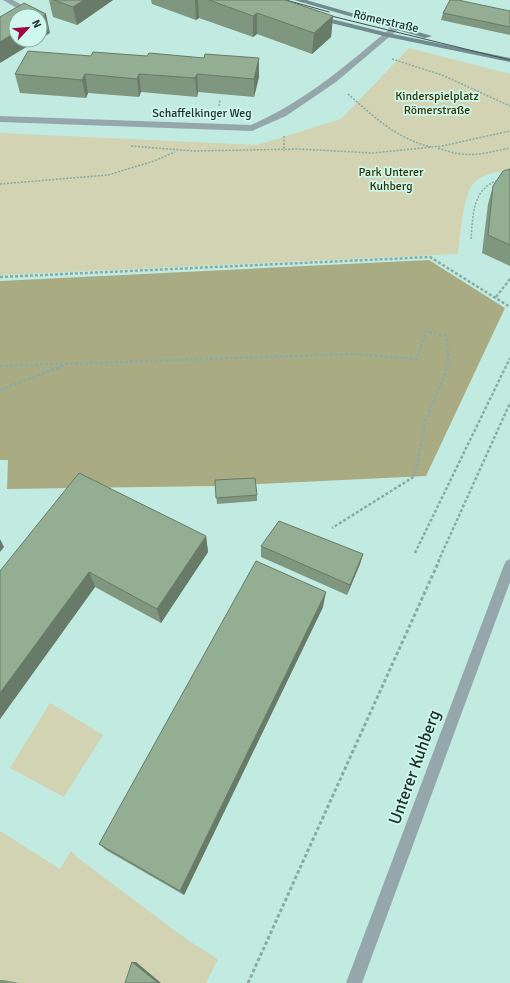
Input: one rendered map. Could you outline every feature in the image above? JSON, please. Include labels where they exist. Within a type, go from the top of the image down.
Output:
[{"type":"street","points":[[7,0],[23,8]]},
{"type":"street","name":"Römerstraße","points":[[298,0],[510,59]]},
{"type":"street","name":"Römerstraße","points":[[312,15],[388,35],[510,59]]},
{"type":"street","name":"Schaffelkinger Weg","points":[[0,119],[252,128],[283,114],[333,80],[397,27]]},
{"type":"street","name":"Unterer Kuhberg","points":[[354,983],[510,565]]},
{"type":"path","points":[[367,51],[442,75],[510,106]]},
{"type":"path","points":[[333,80],[374,118],[419,146],[469,156],[510,148]]},
{"type":"path","points":[[0,184],[108,175],[154,161],[178,151]]},
{"type":"path","points":[[471,239],[478,193],[492,181],[504,180]]},
{"type":"path","points":[[0,277],[430,257],[510,307]]},
{"type":"path","points":[[496,297],[510,279]]},
{"type":"path","points":[[0,366],[352,354],[417,359],[426,331],[446,336],[449,364],[425,422],[415,476],[344,522],[332,528]]},
{"type":"path","points":[[414,553],[510,358]]},
{"type":"path","points":[[0,390],[67,364]]},
{"type":"path","points":[[248,983],[510,403]]},
{"type":"green space","name":"Park Unterer Kuhberg","points":[[409,48],[510,74],[510,170],[489,174],[477,180],[472,185],[465,203],[458,254],[0,275],[0,133],[257,145],[341,119]]},
{"type":"green space","points":[[429,260],[505,308],[426,476],[215,486],[7,489],[8,460],[0,460],[0,281]]},
{"type":"green space","points":[[50,703],[103,735],[64,797],[10,768]]},
{"type":"green space","points":[[0,831],[60,869],[71,851],[78,858],[189,941],[218,959],[206,983],[20,983],[0,980]]},
{"type":"building","points":[[54,0],[84,0],[73,7]]},
{"type":"building","points":[[209,0],[285,0],[333,16],[314,33],[257,13],[253,16]]},
{"type":"building","points":[[450,0],[458,0],[510,11],[510,27],[443,13]]},
{"type":"building","points":[[24,3],[34,8],[15,8]]},
{"type":"building","points":[[8,12],[8,37],[0,42],[0,17]]},
{"type":"building","points":[[28,51],[91,56],[93,52],[147,56],[149,53],[204,58],[205,54],[259,58],[254,79],[197,74],[195,78],[139,74],[137,79],[85,74],[82,80],[15,74]]},
{"type":"building","points":[[510,169],[510,245],[488,235],[493,186],[503,171]]},
{"type":"building","points":[[79,473],[206,536],[157,609],[89,572],[0,693],[0,571]]},
{"type":"building","points":[[255,478],[257,495],[216,498],[215,480]]},
{"type":"building","points":[[279,521],[363,554],[350,585],[261,546]]},
{"type":"building","points":[[256,561],[326,592],[180,891],[99,844]]},
{"type":"building","points":[[132,962],[158,983],[125,983]]},
{"type":"tram line","points":[[286,0],[329,12]]},
{"type":"tram line","points":[[323,14],[510,60]]},
{"type":"park label","name":"Kinderspielplatz Römerstraße","points":[[437,103]]}]
